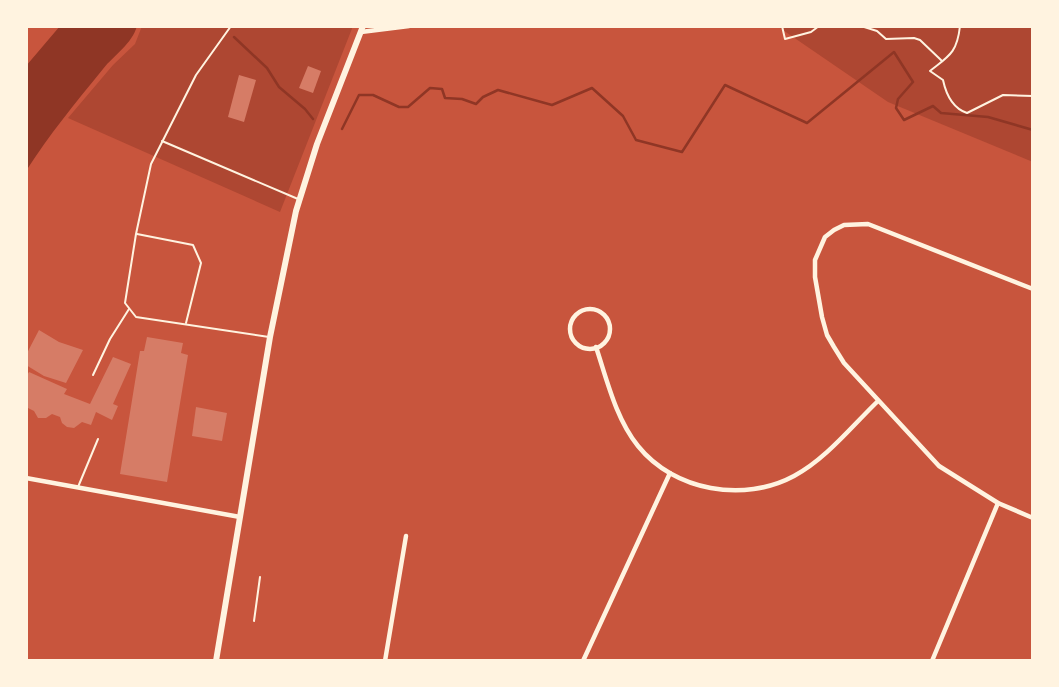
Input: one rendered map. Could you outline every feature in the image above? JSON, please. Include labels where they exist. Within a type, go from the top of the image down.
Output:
[{"type":"main road","points":[[216,661],[270,337],[299,199],[317,144],[362,29]]},
{"type":"street","points":[[362,29],[409,26]]},
{"type":"street","points":[[1033,289],[868,224],[844,225],[834,230],[825,237],[815,260],[815,277],[827,335],[844,363],[939,466],[998,503],[1033,518]]},
{"type":"street","points":[[583,310],[599,311],[609,322],[608,337],[596,347],[581,346],[571,335],[572,320],[583,310]]},
{"type":"street","points":[[596,347],[617,408],[637,446],[653,462],[670,473],[696,485],[723,491],[748,491],[772,486],[796,476],[819,458],[878,401]]},
{"type":"street","points":[[583,661],[670,473]]},
{"type":"street","points":[[26,478],[240,517]]},
{"type":"street","points":[[932,661],[998,503]]},
{"type":"street","points":[[385,661],[406,536]]},
{"type":"lane","points":[[230,26],[196,75],[151,164],[125,303],[136,317],[270,337]]},
{"type":"lane","points":[[161,141],[299,199]]},
{"type":"lane","points":[[136,234],[192,245],[201,263],[186,324]]},
{"type":"lane","points":[[93,375],[110,339],[129,309]]},
{"type":"lane","points":[[77,488],[98,439]]},
{"type":"lane","points":[[254,621],[260,577]]},
{"type":"path","points":[[782,26],[785,39],[811,32],[819,26]]},
{"type":"path","points":[[860,26],[877,32],[886,39],[920,40],[943,62]]},
{"type":"path","points":[[960,26],[955,48],[946,61],[930,71],[943,80],[947,96],[963,112],[1003,95],[1033,96]]},
{"type":"shaded area","points":[[60,26],[137,26],[127,44],[73,106],[26,171],[26,66]]},
{"type":"shaded area","points":[[142,26],[353,26],[280,212],[68,118],[113,65],[135,44]]},
{"type":"shaded area","points":[[777,26],[1033,26],[1033,162],[888,102]]},
{"type":"building","points":[[308,66],[321,71],[313,93],[299,88]]},
{"type":"building","points":[[239,75],[256,80],[244,122],[228,117]]},
{"type":"building","points":[[39,330],[59,342],[83,350],[66,383],[44,376],[26,365],[26,355]]},
{"type":"building","points":[[147,337],[183,343],[181,353],[188,355],[167,482],[120,474],[140,351],[144,351]]},
{"type":"building","points":[[113,357],[131,364],[113,404],[118,406],[112,420],[96,412],[91,425],[82,422],[74,428],[67,427],[60,417],[52,414],[46,418],[38,418],[34,411],[26,407],[26,377],[29,372],[67,389],[64,394],[90,404]]},
{"type":"building","points":[[196,407],[227,413],[222,441],[192,436]]},
{"type":"waterway","points":[[234,37],[267,68],[279,87],[313,119]]},
{"type":"waterway","points":[[342,129],[359,95],[373,95],[399,107],[408,107],[430,88],[442,89],[445,98],[462,99],[476,104],[483,97],[498,90],[552,105],[592,88],[623,116],[636,140],[682,152],[725,85],[807,123],[894,52],[913,82],[898,99],[896,108],[904,120],[933,106],[941,113],[988,117],[1033,130]]}]
